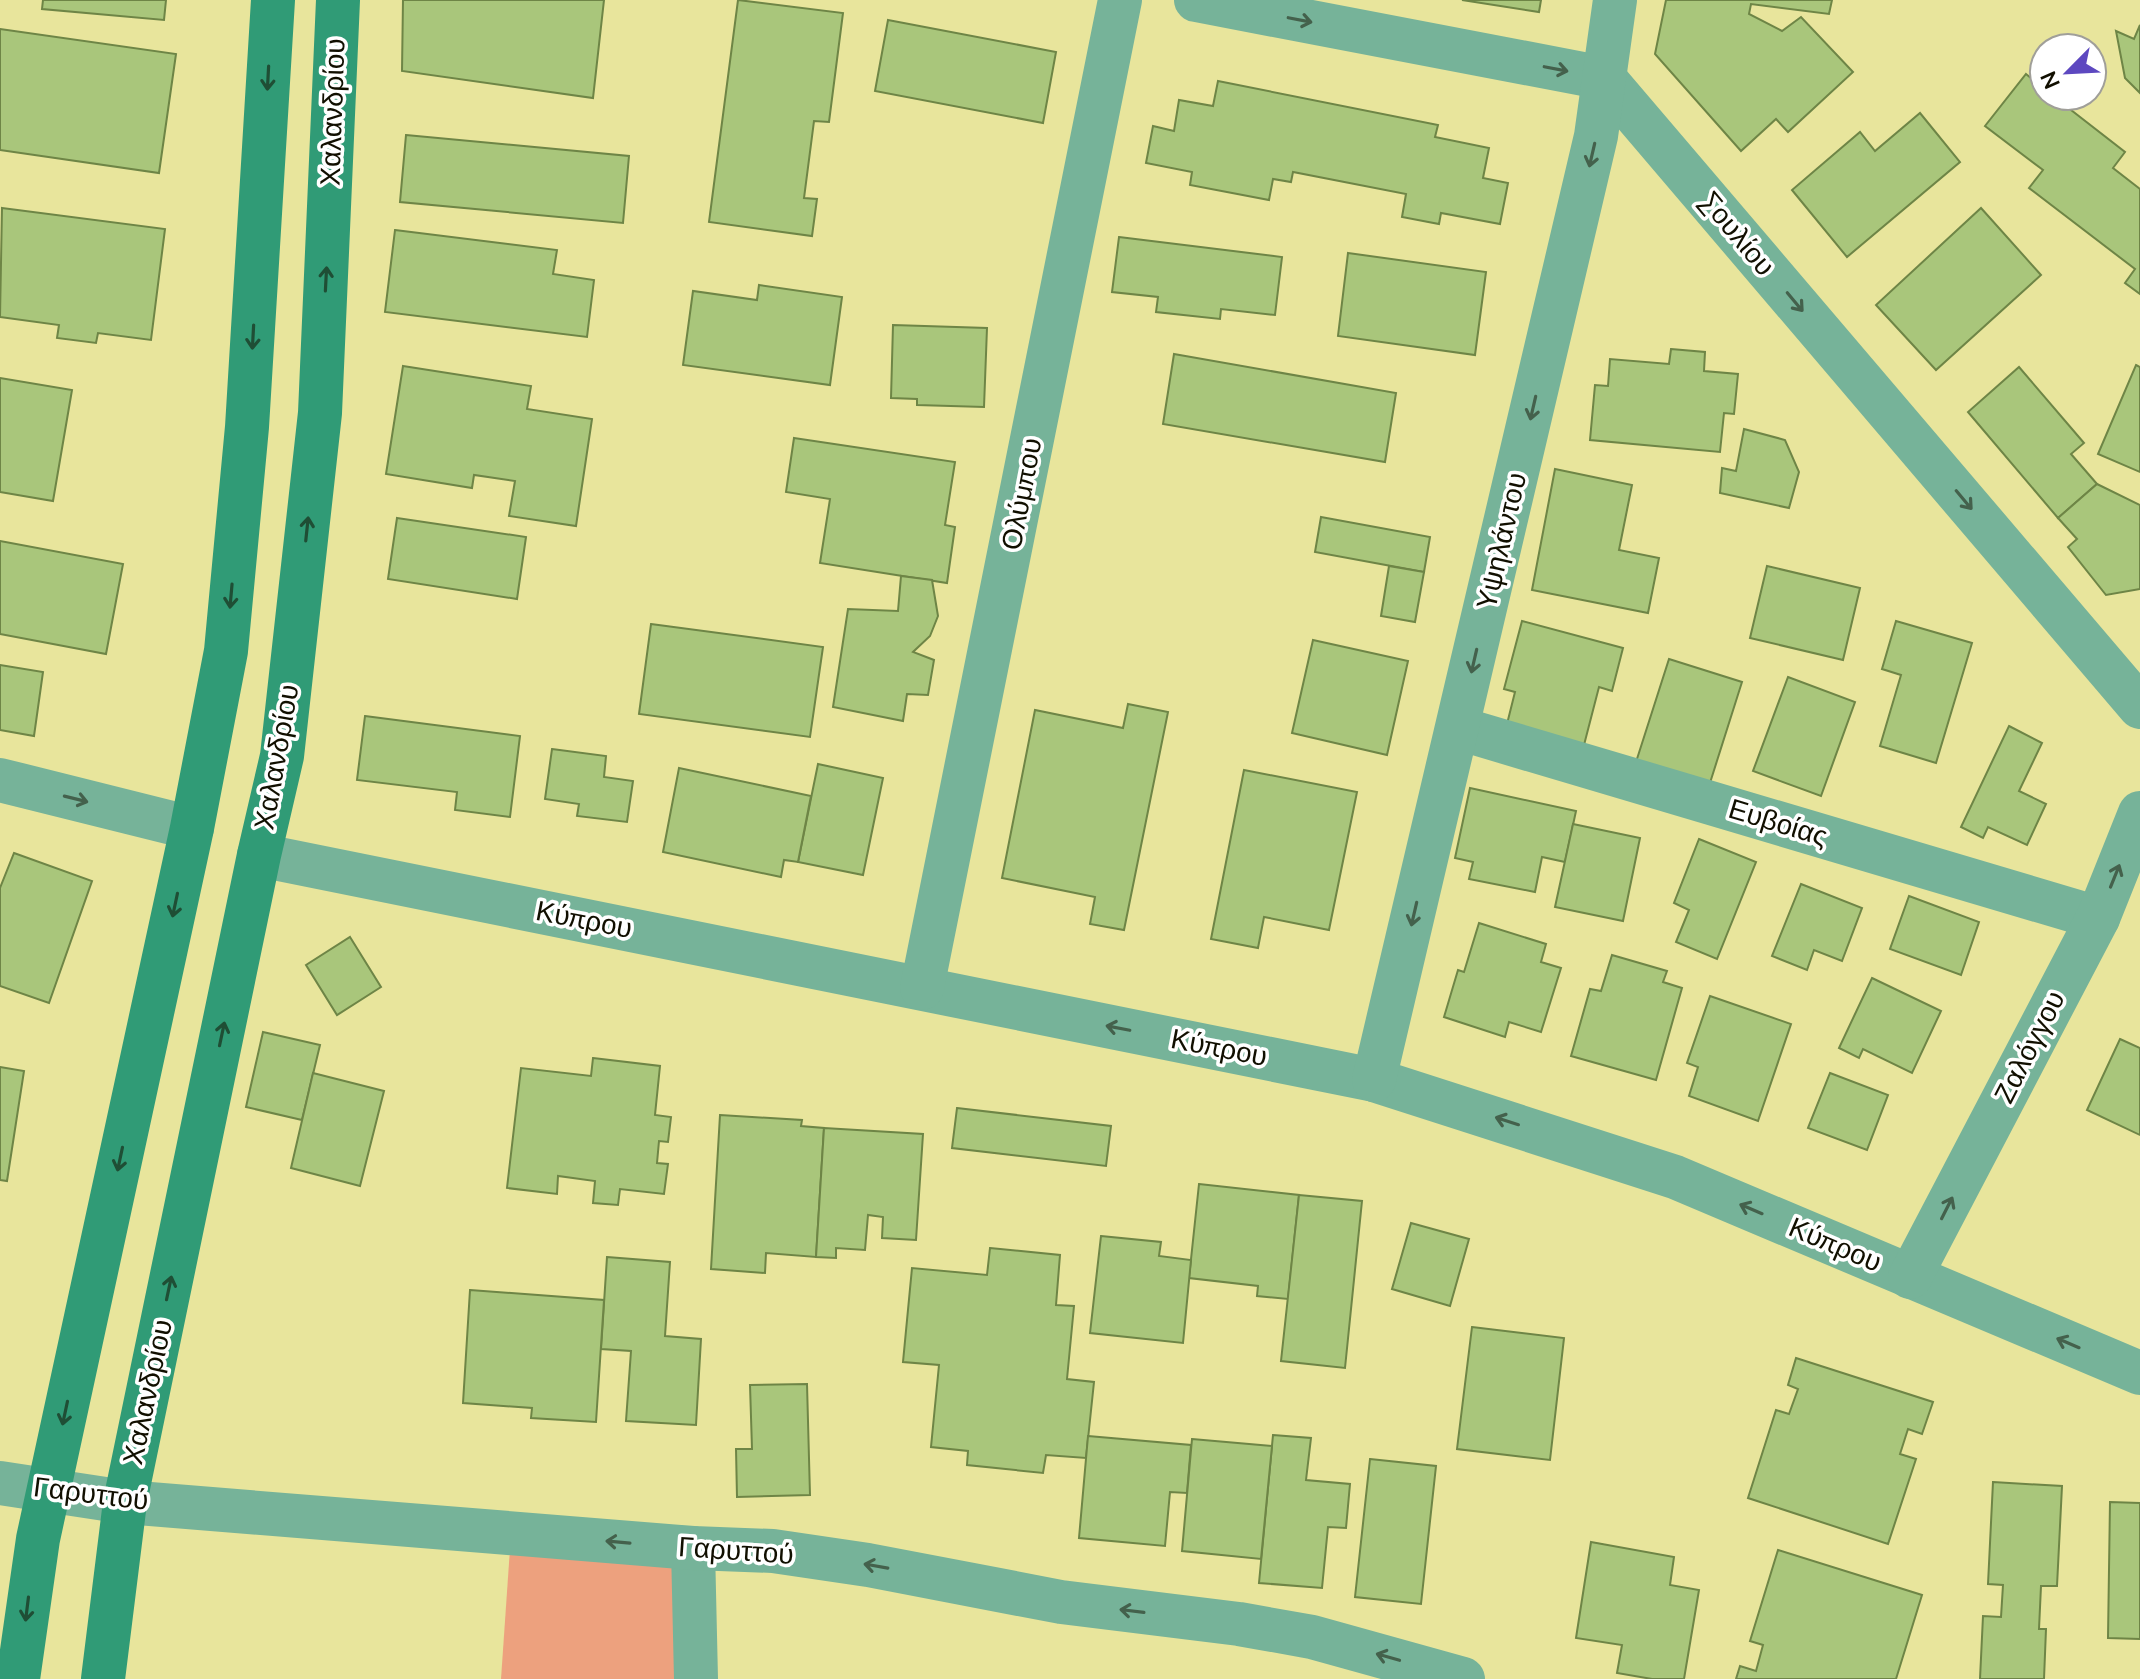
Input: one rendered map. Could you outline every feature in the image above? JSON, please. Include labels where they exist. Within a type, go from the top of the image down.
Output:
[{"type":"main road","points":[[18,1679],[29,1586],[192,828],[226,651],[247,427],[273,0]]},
{"type":"main road","name":"Χαλανδρίου","points":[[103,1679],[125,1502],[282,756],[320,413],[338,0]]},
{"type":"street","name":"Ολύμπου","points":[[922,988],[1120,0]]},
{"type":"street","points":[[1196,0],[1604,78]]},
{"type":"street","name":"Υψηλάντου","points":[[1374,1080],[1596,136],[1615,0]]},
{"type":"street","name":"Σουλίου","points":[[1604,78],[2140,707]]},
{"type":"street","name":"Ευβοίας","points":[[1458,728],[2098,918]]},
{"type":"street","points":[[0,780],[192,828]]},
{"type":"street","name":"Ζαλόγγου","points":[[1910,1277],[2098,918],[2140,813]]},
{"type":"street","name":"Κύπρου","points":[[259,855],[1374,1080],[1675,1177],[2140,1373]]},
{"type":"street","name":"Γαρυττού","points":[[0,1483],[125,1502],[693,1548],[773,1551],[868,1565],[1061,1602],[1239,1624],[1312,1637],[1463,1679]]},
{"type":"street","points":[[693,1548],[696,1679]]},
{"type":"shaded area","points":[[511,1534],[693,1548],[694,1679],[501,1679]]},
{"type":"building","points":[[43,0],[166,0],[164,20],[42,9]]},
{"type":"building","points":[[403,0],[604,0],[593,98],[402,71]]},
{"type":"building","points":[[738,0],[843,13],[829,122],[814,121],[804,198],[817,199],[812,236],[709,222]]},
{"type":"building","points":[[1462,0],[1541,0],[1539,12]]},
{"type":"building","points":[[1666,0],[1832,0],[1829,14],[1751,4],[1749,14],[1782,31],[1801,17],[1853,72],[1788,132],[1776,119],[1741,151],[1655,54]]},
{"type":"building","points":[[888,20],[1056,52],[1043,123],[875,91]]},
{"type":"building","points":[[2140,25],[2140,93],[2125,78],[2116,31],[2134,39]]},
{"type":"building","points":[[0,29],[176,54],[159,173],[0,150]]},
{"type":"building","points":[[2026,74],[2028,112],[2074,112],[2125,152],[2113,168],[2140,189],[2140,294],[2125,283],[2135,269],[2029,188],[2043,170],[1985,126]]},
{"type":"building","points":[[1218,81],[1438,125],[1435,137],[1489,148],[1483,178],[1508,183],[1500,224],[1441,213],[1439,224],[1402,217],[1406,194],[1293,172],[1291,182],[1273,179],[1269,200],[1190,185],[1192,172],[1146,163],[1153,126],[1174,131],[1179,100],[1213,106]]},
{"type":"building","points":[[1920,113],[1960,162],[1847,257],[1792,190],[1860,132],[1875,151]]},
{"type":"building","points":[[406,135],[629,156],[623,223],[400,202]]},
{"type":"building","points":[[2,208],[165,229],[151,340],[98,333],[96,343],[57,338],[59,325],[0,317]]},
{"type":"building","points":[[1981,208],[2041,275],[1936,370],[1876,305]]},
{"type":"building","points":[[395,230],[557,250],[553,274],[594,280],[587,337],[385,312]]},
{"type":"building","points":[[1119,237],[1282,257],[1275,315],[1221,309],[1220,319],[1156,312],[1158,297],[1112,292]]},
{"type":"building","points":[[1348,253],[1486,272],[1475,355],[1338,336]]},
{"type":"building","points":[[759,285],[842,297],[830,385],[683,365],[693,291],[757,300]]},
{"type":"building","points":[[893,325],[987,328],[984,407],[917,405],[917,399],[891,398]]},
{"type":"building","points":[[1671,349],[1705,352],[1704,371],[1738,374],[1734,414],[1724,413],[1720,452],[1590,440],[1595,385],[1608,386],[1610,359],[1669,364]]},
{"type":"building","points":[[1174,354],[1396,393],[1385,462],[1163,424]]},
{"type":"building","points":[[2136,365],[2140,367],[2140,472],[2098,454]]},
{"type":"building","points":[[403,366],[531,386],[527,409],[592,419],[576,526],[509,516],[515,481],[474,475],[472,488],[386,474]]},
{"type":"building","points":[[2019,367],[2084,443],[2071,454],[2097,484],[2058,518],[1968,412]]},
{"type":"building","points":[[0,378],[72,390],[53,501],[0,492]]},
{"type":"building","points":[[1744,429],[1785,440],[1799,472],[1789,508],[1720,493],[1722,468],[1736,471]]},
{"type":"building","points":[[794,438],[955,462],[945,525],[955,527],[947,583],[820,563],[830,499],[786,492]]},
{"type":"building","points":[[1555,469],[1632,485],[1619,550],[1659,558],[1648,613],[1532,590]]},
{"type":"building","points":[[2097,484],[2140,505],[2140,589],[2106,595],[2068,547],[2077,539],[2058,518]]},
{"type":"building","points":[[1321,517],[1430,537],[1424,572],[1315,552]]},
{"type":"building","points":[[397,518],[526,537],[517,599],[388,579]]},
{"type":"building","points":[[0,541],[123,564],[106,654],[0,634]]},
{"type":"building","points":[[1389,566],[1424,572],[1415,622],[1381,616]]},
{"type":"building","points":[[1767,566],[1860,588],[1843,660],[1750,638]]},
{"type":"building","points":[[901,576],[932,580],[938,616],[930,636],[913,652],[934,660],[928,695],[907,694],[903,721],[833,707],[848,609],[898,611]]},
{"type":"building","points":[[1522,621],[1623,648],[1612,691],[1599,687],[1584,745],[1507,724],[1515,692],[1504,689]]},
{"type":"building","points":[[1896,621],[1972,643],[1936,763],[1880,746],[1901,675],[1882,669]]},
{"type":"building","points":[[651,624],[823,647],[810,737],[639,714]]},
{"type":"building","points":[[1313,640],[1408,661],[1387,755],[1292,733]]},
{"type":"building","points":[[1669,659],[1742,682],[1709,786],[1636,762]]},
{"type":"building","points":[[0,665],[43,672],[34,736],[0,730]]},
{"type":"building","points":[[1788,677],[1855,702],[1821,796],[1753,771]]},
{"type":"building","points":[[1128,704],[1168,712],[1124,930],[1090,924],[1095,897],[1002,878],[1035,710],[1123,728]]},
{"type":"building","points":[[365,716],[520,736],[510,817],[455,810],[457,792],[357,780]]},
{"type":"building","points":[[2009,726],[2042,743],[2019,791],[2046,804],[2027,845],[1988,827],[1983,838],[1961,827]]},
{"type":"building","points":[[552,749],[606,756],[604,777],[633,781],[627,822],[577,816],[579,804],[545,799]]},
{"type":"building","points":[[818,764],[883,778],[863,875],[798,862]]},
{"type":"building","points":[[679,768],[811,796],[798,862],[784,860],[781,877],[663,852]]},
{"type":"building","points":[[1244,770],[1357,792],[1329,930],[1264,917],[1258,948],[1211,939]]},
{"type":"building","points":[[1470,788],[1576,811],[1565,862],[1542,857],[1535,892],[1469,879],[1473,862],[1455,858]]},
{"type":"building","points":[[1573,824],[1640,838],[1623,921],[1555,907]]},
{"type":"building","points":[[1699,839],[1756,862],[1717,959],[1676,942],[1689,910],[1674,903]]},
{"type":"building","points":[[14,853],[92,881],[49,1003],[0,986],[0,888]]},
{"type":"building","points":[[1801,884],[1862,908],[1842,961],[1814,950],[1807,970],[1772,956]]},
{"type":"building","points":[[1909,896],[1979,922],[1961,975],[1890,949]]},
{"type":"building","points":[[1479,923],[1546,944],[1541,962],[1561,968],[1541,1032],[1509,1022],[1505,1037],[1444,1017],[1458,970],[1464,972]]},
{"type":"building","points":[[350,937],[381,987],[337,1015],[306,965]]},
{"type":"building","points":[[1612,955],[1667,971],[1663,982],[1682,988],[1656,1080],[1571,1056],[1590,989],[1601,991]]},
{"type":"building","points":[[1872,978],[1941,1011],[1912,1073],[1863,1049],[1859,1058],[1839,1048]]},
{"type":"building","points":[[1710,996],[1791,1024],[1758,1121],[1689,1096],[1698,1067],[1687,1063]]},
{"type":"building","points":[[263,1032],[320,1045],[302,1120],[246,1107]]},
{"type":"building","points":[[2120,1039],[2140,1048],[2140,1135],[2087,1110]]},
{"type":"building","points":[[593,1058],[660,1066],[655,1115],[671,1117],[668,1142],[659,1141],[657,1163],[668,1164],[664,1194],[620,1189],[618,1205],[593,1203],[595,1181],[558,1176],[557,1194],[507,1188],[521,1068],[591,1076]]},
{"type":"building","points":[[0,1067],[24,1071],[7,1181],[0,1180]]},
{"type":"building","points":[[313,1073],[384,1091],[360,1186],[291,1168]]},
{"type":"building","points":[[1830,1073],[1888,1095],[1867,1150],[1808,1128]]},
{"type":"building","points":[[957,1108],[1111,1126],[1106,1166],[952,1148]]},
{"type":"building","points":[[720,1115],[802,1120],[801,1126],[824,1128],[816,1257],[766,1253],[765,1273],[711,1269]]},
{"type":"building","points":[[824,1128],[923,1134],[916,1240],[882,1238],[883,1217],[868,1215],[865,1250],[836,1248],[836,1258],[816,1257]]},
{"type":"building","points":[[1199,1184],[1299,1195],[1288,1299],[1257,1296],[1258,1286],[1189,1278]]},
{"type":"building","points":[[1299,1195],[1362,1201],[1345,1368],[1281,1361]]},
{"type":"building","points":[[1411,1223],[1469,1239],[1450,1306],[1392,1289]]},
{"type":"building","points":[[1101,1236],[1161,1242],[1159,1256],[1191,1260],[1183,1343],[1090,1333]]},
{"type":"building","points":[[990,1248],[1060,1255],[1056,1305],[1074,1306],[1067,1379],[1094,1382],[1086,1458],[1046,1455],[1043,1473],[967,1465],[968,1451],[931,1447],[939,1365],[903,1362],[912,1268],[987,1275]]},
{"type":"building","points":[[607,1257],[670,1262],[665,1336],[701,1339],[696,1425],[626,1421],[631,1351],[601,1349]]},
{"type":"building","points":[[470,1290],[604,1300],[596,1422],[531,1418],[532,1408],[463,1403]]},
{"type":"building","points":[[1472,1327],[1564,1338],[1550,1460],[1457,1449]]},
{"type":"building","points":[[1796,1358],[1933,1402],[1922,1434],[1908,1429],[1900,1454],[1916,1459],[1888,1544],[1748,1498],[1776,1410],[1789,1414],[1798,1389],[1788,1385]]},
{"type":"building","points":[[807,1384],[810,1495],[737,1497],[736,1449],[752,1449],[750,1385]]},
{"type":"building","points":[[1273,1435],[1311,1438],[1306,1480],[1350,1484],[1346,1528],[1328,1527],[1322,1588],[1259,1583]]},
{"type":"building","points":[[1088,1436],[1191,1445],[1187,1493],[1170,1492],[1165,1546],[1079,1538]]},
{"type":"building","points":[[1192,1439],[1272,1446],[1261,1559],[1182,1551]]},
{"type":"building","points":[[1370,1459],[1436,1466],[1421,1604],[1355,1597]]},
{"type":"building","points":[[1993,1482],[2062,1486],[2057,1586],[2041,1586],[2039,1629],[2046,1629],[2044,1679],[1980,1679],[1983,1616],[2001,1617],[2003,1585],[1988,1584]]},
{"type":"building","points":[[2110,1502],[2140,1503],[2140,1639],[2108,1638]]},
{"type":"building","points":[[1591,1542],[1674,1557],[1670,1585],[1699,1590],[1684,1679],[1652,1679],[1617,1673],[1622,1645],[1576,1638]]},
{"type":"building","points":[[1778,1550],[1922,1595],[1896,1679],[1736,1679],[1740,1666],[1756,1671],[1763,1645],[1750,1641]]}]
